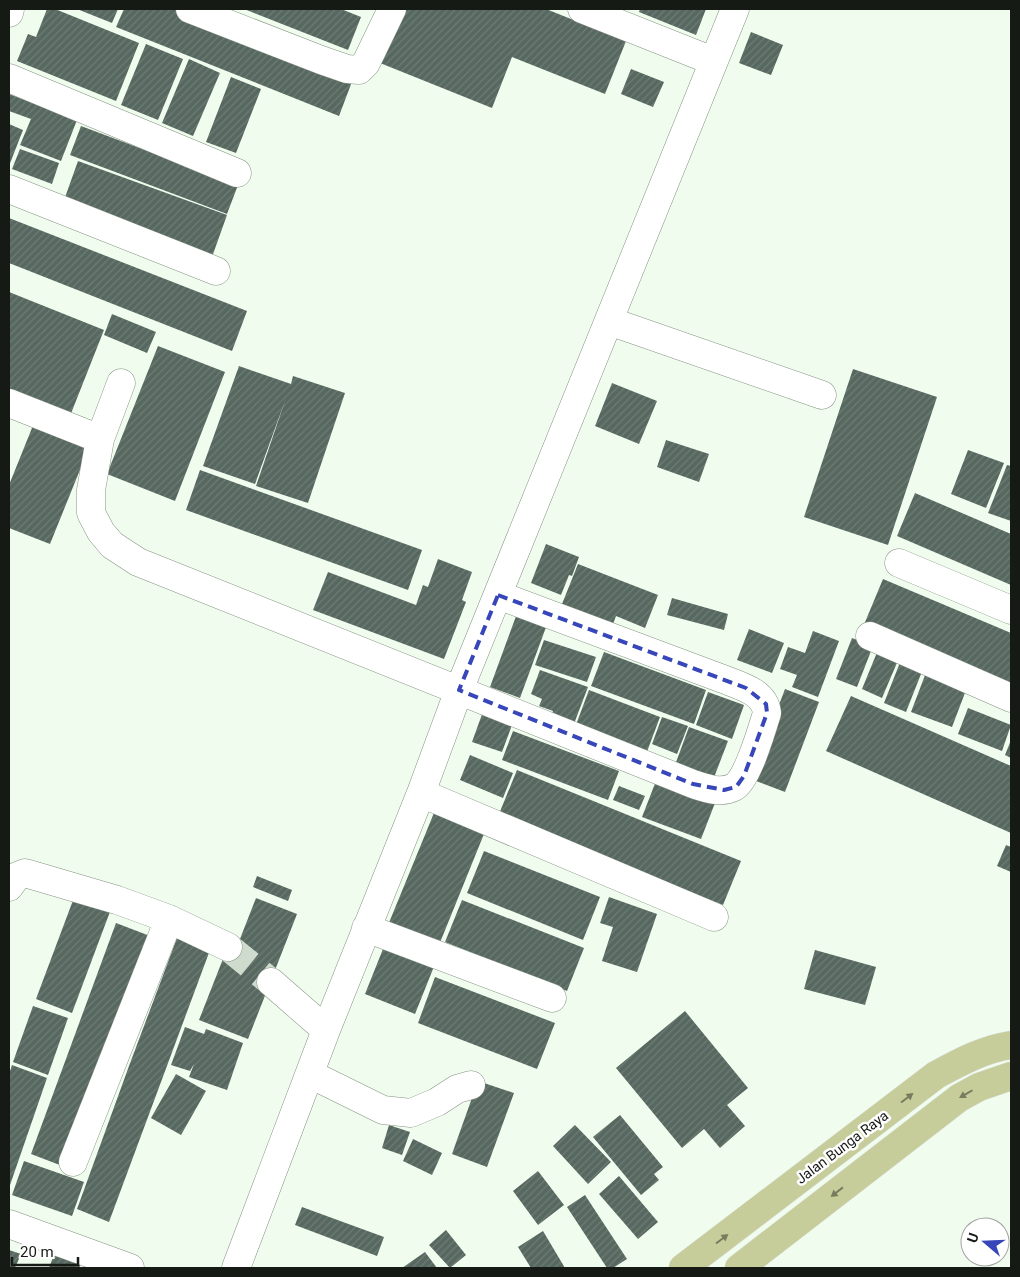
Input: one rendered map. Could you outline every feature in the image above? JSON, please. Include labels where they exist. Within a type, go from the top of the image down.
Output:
[{"type":"main road","name":"Jalan Bunga Raya","points":[[683,1268],[936,1075],[971,1057],[997,1047],[1011,1045]]},
{"type":"main road","points":[[739,1268],[959,1098],[979,1087],[1011,1076]]},
{"type":"street","points":[[9,13],[10,9]]},
{"type":"street","points":[[190,9],[347,70],[359,70],[366,63],[392,9]]},
{"type":"street","points":[[582,9],[713,61]]},
{"type":"street","points":[[236,1268],[326,1030],[421,793],[459,690],[735,9]]},
{"type":"street","points":[[9,78],[237,174]]},
{"type":"street","points":[[9,190],[216,270]]},
{"type":"street","points":[[609,321],[822,396]]},
{"type":"street","points":[[121,383],[100,439],[91,490],[91,513],[101,532],[112,546],[138,562],[708,789],[724,790],[736,787],[744,776],[767,714],[766,704],[758,695],[723,679],[498,595]]},
{"type":"street","points":[[9,403],[100,439]]},
{"type":"street","points":[[899,563],[1011,610]]},
{"type":"street","points":[[870,636],[1011,698]]},
{"type":"street","points":[[421,793],[714,917]]},
{"type":"street","points":[[9,887],[17,876],[25,873],[117,900],[169,919],[228,947]]},
{"type":"street","points":[[73,1162],[169,919]]},
{"type":"street","points":[[366,928],[552,998]]},
{"type":"street","points":[[271,982],[326,1030]]},
{"type":"street","points":[[310,1074],[383,1110],[411,1113],[436,1102],[457,1089],[471,1085]]},
{"type":"street","points":[[9,1224],[130,1268]]},
{"type":"highlighted area","points":[[498,595],[746,688],[766,704],[767,713],[744,776],[736,787],[724,790],[693,784],[459,690]]},
{"type":"building","points":[[47,9],[55,9],[139,43],[116,101],[17,61],[28,34],[36,37]]},
{"type":"building","points":[[77,9],[118,9],[112,23]]},
{"type":"building","points":[[124,9],[176,9],[353,79],[339,116],[116,27]]},
{"type":"building","points":[[244,9],[341,9],[361,17],[348,50]]},
{"type":"building","points":[[402,9],[546,9],[626,41],[605,94],[512,57],[492,108],[380,63]]},
{"type":"building","points":[[640,9],[706,9],[696,35],[639,12]]},
{"type":"building","points":[[751,32],[783,45],[771,75],[739,63]]},
{"type":"building","points":[[146,44],[183,59],[158,120],[121,105]]},
{"type":"building","points":[[189,59],[220,73],[193,136],[162,123]]},
{"type":"building","points":[[631,69],[664,82],[653,107],[621,94]]},
{"type":"building","points":[[231,77],[261,89],[236,153],[206,142]]},
{"type":"building","points":[[9,94],[77,120],[61,161],[20,145],[31,119],[9,111]]},
{"type":"building","points":[[9,124],[23,130],[9,166]]},
{"type":"building","points":[[81,126],[238,185],[227,214],[70,155]]},
{"type":"building","points":[[20,149],[59,163],[52,184],[12,169]]},
{"type":"building","points":[[78,161],[227,215],[212,257],[63,203]]},
{"type":"building","points":[[9,218],[247,311],[232,351],[9,263]]},
{"type":"building","points":[[9,292],[104,330],[70,416],[9,392]]},
{"type":"building","points":[[112,314],[156,332],[147,353],[104,335]]},
{"type":"building","points":[[158,346],[225,372],[175,501],[107,474]]},
{"type":"building","points":[[239,366],[291,384],[293,376],[345,393],[308,503],[256,486],[286,398],[255,484],[203,466]]},
{"type":"building","points":[[853,369],[937,397],[888,545],[804,517]]},
{"type":"building","points":[[612,383],[657,401],[639,444],[595,426]]},
{"type":"building","points":[[34,423],[90,445],[50,544],[9,528],[9,485]]},
{"type":"building","points":[[666,440],[709,454],[699,482],[657,467]]},
{"type":"building","points":[[968,450],[1004,463],[986,508],[951,494]]},
{"type":"building","points":[[1007,465],[1011,466],[1011,521],[988,513]]},
{"type":"building","points":[[200,470],[422,550],[408,590],[186,510]]},
{"type":"building","points":[[915,493],[1011,534],[1011,585],[897,536]]},
{"type":"building","points":[[546,544],[579,557],[572,576],[569,575],[561,595],[531,583]]},
{"type":"building","points":[[438,559],[472,572],[462,600],[466,602],[444,659],[313,610],[328,572],[416,605],[423,585],[428,587]]},
{"type":"building","points":[[578,564],[658,595],[645,628],[616,616],[613,624],[562,604]]},
{"type":"building","points":[[883,579],[1011,633],[1011,688],[863,627]]},
{"type":"building","points":[[672,598],[728,614],[724,630],[667,615]]},
{"type":"building","points":[[519,608],[549,619],[520,698],[490,687]]},
{"type":"building","points":[[749,629],[784,643],[772,673],[737,660]]},
{"type":"building","points":[[813,631],[839,641],[818,697],[792,687],[797,675],[780,669],[788,647],[805,653]]},
{"type":"building","points":[[852,638],[873,646],[857,687],[836,679]]},
{"type":"building","points":[[544,640],[596,657],[587,682],[535,665]]},
{"type":"building","points":[[878,650],[899,658],[882,698],[862,689]]},
{"type":"building","points":[[604,652],[706,690],[694,724],[591,686]]},
{"type":"building","points":[[901,660],[923,669],[906,712],[884,703]]},
{"type":"building","points":[[540,670],[588,687],[572,729],[550,721],[553,711],[539,706],[542,699],[531,694]]},
{"type":"building","points":[[927,670],[968,685],[952,727],[911,712]]},
{"type":"building","points":[[785,689],[819,702],[785,792],[751,779]]},
{"type":"building","points":[[589,690],[660,717],[645,757],[574,730]]},
{"type":"building","points":[[708,692],[744,705],[732,739],[696,725]]},
{"type":"building","points":[[851,696],[1011,766],[1011,833],[826,751]]},
{"type":"building","points":[[485,706],[515,717],[502,752],[472,742]]},
{"type":"building","points":[[968,708],[1011,725],[1002,751],[958,734]]},
{"type":"building","points":[[662,717],[688,726],[677,754],[652,744]]},
{"type":"building","points":[[689,727],[728,741],[713,780],[675,765]]},
{"type":"building","points":[[513,731],[619,771],[608,800],[502,760]]},
{"type":"building","points":[[1011,740],[1011,758],[1005,755]]},
{"type":"building","points":[[470,755],[513,773],[503,798],[460,780]]},
{"type":"building","points":[[517,770],[741,861],[723,905],[499,814]]},
{"type":"building","points":[[656,781],[715,803],[701,839],[642,817]]},
{"type":"building","points":[[619,786],[645,796],[639,810],[613,800]]},
{"type":"building","points":[[436,808],[486,829],[437,950],[386,930]]},
{"type":"building","points":[[1006,845],[1011,847],[1011,872],[997,866]]},
{"type":"building","points":[[484,851],[600,897],[583,940],[467,893]]},
{"type":"building","points":[[257,876],[292,890],[288,901],[253,887]]},
{"type":"building","points":[[75,895],[111,909],[72,1013],[36,999]]},
{"type":"building","points":[[609,897],[657,914],[637,972],[602,961],[613,927],[600,923]]},
{"type":"building","points":[[256,898],[297,914],[248,1039],[199,1020],[230,941],[238,944]]},
{"type":"building","points":[[462,900],[584,948],[567,991],[445,942]]},
{"type":"building","points":[[116,923],[150,936],[65,1167],[31,1154]]},
{"type":"building","points":[[177,938],[210,950],[109,1222],[77,1209]]},
{"type":"building","points":[[385,944],[435,964],[415,1014],[365,994]]},
{"type":"building","points":[[815,950],[876,967],[865,1005],[804,989]]},
{"type":"building","points":[[435,977],[555,1023],[537,1069],[418,1023]]},
{"type":"building","points":[[33,1006],[68,1018],[48,1075],[13,1062]]},
{"type":"building","points":[[685,1011],[748,1088],[727,1105],[745,1126],[720,1148],[704,1129],[682,1148],[616,1068]]},
{"type":"building","points":[[185,1027],[204,1034],[206,1029],[243,1043],[227,1090],[189,1077],[194,1064],[190,1071],[171,1065]]},
{"type":"building","points":[[12,1065],[47,1078],[9,1188],[9,1074]]},
{"type":"building","points":[[176,1074],[206,1091],[181,1135],[151,1118]]},
{"type":"building","points":[[478,1081],[514,1093],[487,1167],[452,1154]]},
{"type":"building","points":[[620,1115],[663,1167],[654,1174],[659,1180],[641,1195],[593,1137]]},
{"type":"building","points":[[389,1125],[410,1132],[402,1155],[382,1148]]},
{"type":"building","points":[[575,1125],[611,1162],[588,1184],[553,1146]]},
{"type":"building","points":[[413,1139],[442,1153],[432,1175],[403,1161]]},
{"type":"building","points":[[24,1161],[84,1182],[72,1216],[12,1195]]},
{"type":"building","points":[[538,1171],[564,1205],[538,1225],[513,1191]]},
{"type":"building","points":[[619,1176],[658,1222],[638,1239],[599,1194]]},
{"type":"building","points":[[585,1195],[627,1259],[613,1268],[607,1268],[567,1207]]},
{"type":"building","points":[[302,1207],[384,1237],[377,1256],[295,1225]]},
{"type":"building","points":[[446,1230],[466,1255],[450,1268],[429,1245]]},
{"type":"building","points":[[543,1231],[565,1268],[531,1268],[518,1247]]},
{"type":"building","points":[[56,1249],[83,1259],[79,1268],[49,1268]]},
{"type":"building","points":[[9,1250],[21,1254],[15,1268],[9,1268]]},
{"type":"building","points":[[425,1252],[437,1268],[402,1268]]},
{"type":"tunnel","points":[[228,947],[271,982]]}]
